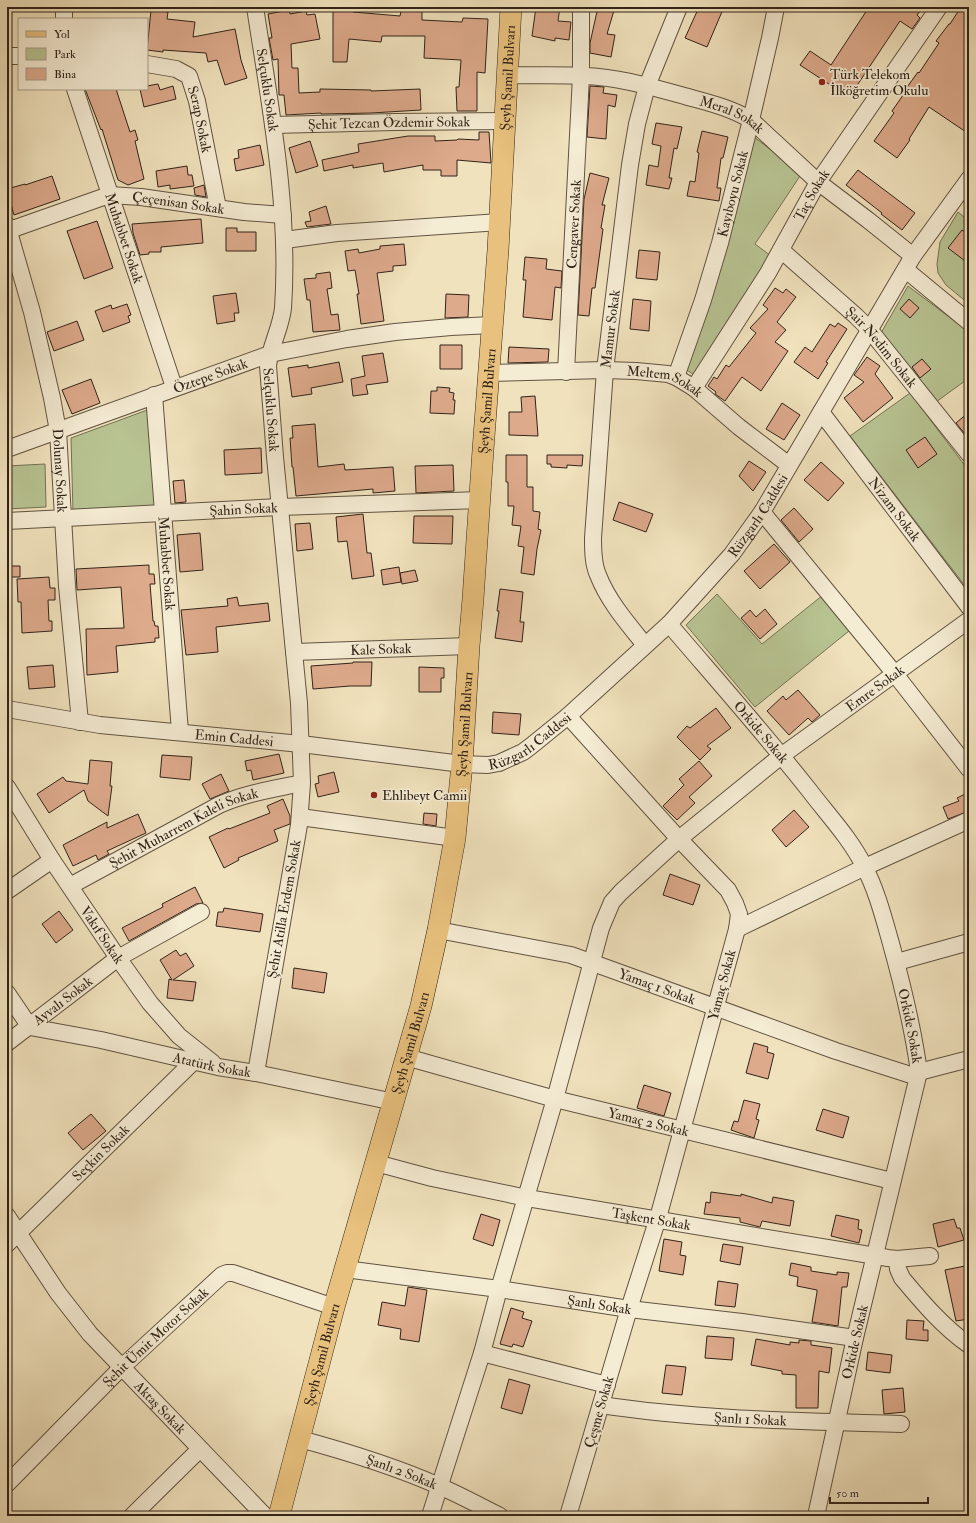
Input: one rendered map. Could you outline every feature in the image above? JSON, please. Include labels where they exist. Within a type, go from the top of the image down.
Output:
[{"type":"main road","name":"Şeyh Şamil Bulvarı","points":[[279,1516],[334,1306],[394,1102],[422,999],[438,930],[455,838],[462,764],[469,646],[500,222],[511,7]]},
{"type":"street","points":[[64,7],[64,18]]},
{"type":"street","name":"Selçuklu Sokak","points":[[255,7],[273,125],[285,240],[283,310],[268,366],[301,744]]},
{"type":"street","name":"Cengaver Sokak","points":[[566,372],[581,76],[581,7]]},
{"type":"street","name":"Mamur Sokak","points":[[645,645],[608,595],[598,575],[595,565],[593,538],[605,370],[630,165],[637,124],[647,86],[678,7]]},
{"type":"street","name":"Kayıboyu Sokak","points":[[676,377],[703,300],[716,257],[751,120],[776,7]]},
{"type":"street","name":"Taç Sokak","points":[[694,388],[782,250],[818,182],[939,7]]},
{"type":"street","points":[[7,56],[18,56]]},
{"type":"street","name":"Serap Sokak","points":[[148,64],[176,69],[189,76],[197,101],[218,208]]},
{"type":"street","name":"Meral Sokak","points":[[507,75],[581,76],[614,79],[647,86],[720,106],[739,113],[751,120],[818,182],[914,256]]},
{"type":"street","name":"Muhabbet Sokak","points":[[75,90],[174,387]]},
{"type":"street","name":"Şehit Tezcan Özdemir Sokak","points":[[273,125],[504,121]]},
{"type":"street","name":"Rüzgarlı Caddesi","points":[[462,764],[488,765],[499,763],[527,749],[568,716],[669,624],[732,554],[762,512],[869,329],[914,256],[969,179]]},
{"type":"street","name":"Çeçenisan Sokak","points":[[7,229],[109,195],[134,196],[218,208],[283,215]]},
{"type":"street","points":[[285,240],[344,233],[500,222]]},
{"type":"street","name":"Dolunay Sokak","points":[[7,229],[32,312],[58,431],[67,586],[80,722]]},
{"type":"street","name":"Şair Nedim Sokak","points":[[782,250],[869,329],[969,454]]},
{"type":"street","points":[[906,270],[969,322]]},
{"type":"street","name":"Öztepe Sokak","points":[[7,449],[174,387],[270,354],[347,339],[395,332],[492,325]]},
{"type":"street","name":"Meltem Sokak","points":[[489,374],[605,370],[651,372],[676,377],[694,388],[739,427],[790,466]]},
{"type":"street","name":"Muhabbet Sokak","points":[[154,395],[180,732]]},
{"type":"street","name":"Nizam Sokak","points":[[821,412],[969,607]]},
{"type":"street","name":"Şahin Sokak","points":[[7,521],[480,500]]},
{"type":"street","points":[[762,512],[896,674],[969,769]]},
{"type":"street","name":"Emre Sokak","points":[[430,1516],[482,1353],[499,1289],[555,1099],[601,928],[612,902],[679,839],[781,756],[969,620]]},
{"type":"street","name":"Orkide Sokak","points":[[669,624],[781,756],[847,839],[865,867],[884,919],[914,1037],[918,1075],[855,1338],[816,1516]]},
{"type":"street","name":"Kale Sokak","points":[[294,652],[469,646]]},
{"type":"street","name":"Emin Caddesi","points":[[7,709],[100,725],[301,744],[462,764]]},
{"type":"street","name":"Yamaç Sokak","points":[[568,716],[679,839],[728,890],[739,914],[737,929],[716,1008],[658,1218],[629,1309]]},
{"type":"street","name":"Şehit Atilla Erdem Sokak","points":[[256,1073],[300,817],[302,784],[301,744]]},
{"type":"street","name":"Şehit Muharrem Kaleli Sokak","points":[[70,886],[219,805],[235,798],[264,790],[302,784]]},
{"type":"street","name":"Vakıf Sokak","points":[[7,787],[52,860],[118,958],[169,1026],[188,1044],[218,1067]]},
{"type":"street","points":[[300,817],[455,838]]},
{"type":"street","points":[[737,929],[865,867],[969,820]]},
{"type":"street","points":[[7,891],[52,860]]},
{"type":"street","name":"Ayvalı Sokak","points":[[7,1044],[118,958],[201,912]]},
{"type":"street","name":"Yamaç 1 Sokak","points":[[438,930],[560,952],[592,961],[836,1051],[918,1075]]},
{"type":"street","points":[[896,962],[969,942]]},
{"type":"street","points":[[7,993],[30,1027]]},
{"type":"street","name":"Atatürk Sokak","points":[[30,1027],[101,1040],[194,1062],[256,1073],[394,1102]]},
{"type":"street","name":"Yamaç 2 Sokak","points":[[406,1057],[555,1099],[892,1181]]},
{"type":"street","points":[[918,1075],[969,1059]]},
{"type":"street","name":"Seçkin Sokak","points":[[7,1244],[194,1062]]},
{"type":"street","name":"Taşkent Sokak","points":[[376,1163],[432,1178],[527,1198],[658,1218],[897,1259],[930,1256]]},
{"type":"street","name":"Aktaş Sokak","points":[[7,1216],[75,1317],[121,1368],[265,1516]]},
{"type":"street","points":[[897,1259],[898,1269],[902,1278],[916,1295],[956,1336],[969,1345]]},
{"type":"street","name":"Şanlı Sokak","points":[[345,1270],[499,1289],[629,1309],[742,1322],[855,1338]]},
{"type":"street","name":"Şehit Ümit Motor Sokak","points":[[7,1484],[121,1368],[213,1282],[227,1273],[334,1306]]},
{"type":"street","name":"Çeşme Sokak","points":[[568,1516],[629,1309]]},
{"type":"street","points":[[482,1353],[607,1384]]},
{"type":"street","name":"Şanlı 1 Sokak","points":[[601,1404],[656,1412],[734,1419],[901,1424]]},
{"type":"street","name":"Şanlı 2 Sokak","points":[[300,1439],[384,1464],[440,1486],[500,1516]]},
{"type":"street","points":[[132,1516],[200,1449]]},
{"type":"green space","points":[[754,137],[802,173],[755,244],[771,256],[697,377],[687,370]]},
{"type":"green space","points":[[958,212],[969,221],[969,304],[946,285],[938,273],[937,264],[940,242]]},
{"type":"green space","points":[[908,286],[969,332],[969,378],[936,402],[881,333]]},
{"type":"green space","points":[[910,393],[969,471],[969,591],[850,436]]},
{"type":"green space","points":[[150,409],[158,506],[73,512],[71,438]]},
{"type":"green space","points":[[45,464],[46,507],[7,509],[7,466]]},
{"type":"green space","points":[[717,594],[762,644],[823,595],[849,631],[755,707],[686,625]]},
{"type":"building","points":[[333,7],[354,7],[353,12],[400,16],[401,11],[422,11],[422,20],[462,22],[463,18],[488,19],[485,73],[477,72],[477,111],[457,111],[456,87],[459,87],[461,60],[424,58],[425,36],[382,36],[381,42],[349,39],[347,62],[333,62]]},
{"type":"building","points":[[536,7],[560,7],[558,21],[571,22],[569,40],[555,38],[555,41],[532,36]]},
{"type":"building","points":[[598,7],[615,7],[607,34],[615,35],[611,57],[590,53],[590,43]]},
{"type":"building","points":[[699,7],[724,7],[707,47],[685,38]]},
{"type":"building","points":[[869,7],[923,7],[917,15],[920,18],[912,29],[900,21],[854,90],[852,88],[847,96],[800,65],[810,51],[831,65]]},
{"type":"building","points":[[961,7],[969,7],[969,134],[929,107],[909,139],[910,140],[897,158],[874,141],[894,113],[892,111],[906,91],[905,90],[918,72],[919,73],[939,43],[936,41],[950,24]]},
{"type":"building","points":[[151,10],[168,12],[167,19],[195,22],[193,37],[235,29],[241,60],[247,78],[225,85],[217,60],[208,62],[206,53],[148,50]]},
{"type":"building","points":[[289,10],[290,14],[306,11],[307,15],[315,14],[320,39],[291,44],[292,68],[298,68],[299,93],[320,92],[320,89],[371,91],[420,89],[421,110],[286,115],[284,95],[279,95],[278,59],[273,60],[269,38],[272,38],[268,14]]},
{"type":"building","points":[[158,84],[160,90],[173,86],[176,99],[144,107],[140,90],[148,90],[148,86]]},
{"type":"building","points":[[590,86],[604,87],[603,93],[617,95],[615,107],[608,105],[606,139],[587,137]]},
{"type":"building","points":[[85,90],[116,90],[130,132],[135,130],[138,140],[135,141],[144,179],[128,185],[118,180],[102,129],[101,130]]},
{"type":"building","points":[[656,123],[682,127],[677,149],[674,148],[669,178],[672,178],[669,189],[646,185],[649,165],[658,167],[661,146],[652,144]]},
{"type":"building","points":[[702,131],[728,137],[723,158],[721,158],[717,188],[721,188],[719,201],[687,196],[690,181],[695,182],[699,153],[697,152]]},
{"type":"building","points":[[479,132],[489,132],[491,163],[457,160],[457,176],[441,176],[441,170],[423,170],[423,165],[384,172],[383,163],[353,168],[353,165],[324,171],[322,160],[359,152],[358,144],[408,136],[435,136],[435,141],[458,139],[479,140]]},
{"type":"building","points":[[310,141],[318,166],[296,173],[289,148]]},
{"type":"building","points":[[260,145],[264,165],[236,171],[234,159],[239,158],[238,150]]},
{"type":"building","points":[[187,166],[188,175],[192,175],[194,186],[170,189],[170,185],[158,187],[156,171]]},
{"type":"building","points":[[858,170],[915,213],[902,230],[846,185]]},
{"type":"building","points":[[590,173],[609,178],[602,205],[605,205],[601,228],[603,229],[595,288],[592,288],[589,316],[578,315],[584,199]]},
{"type":"building","points":[[52,176],[60,199],[14,215],[7,189]]},
{"type":"building","points":[[204,185],[206,197],[195,195],[194,188]]},
{"type":"building","points":[[326,206],[331,224],[307,227],[305,222],[311,221],[309,212]]},
{"type":"building","points":[[201,219],[203,243],[161,247],[161,252],[149,252],[149,254],[140,255],[133,233],[132,224]]},
{"type":"building","points":[[97,221],[113,268],[84,279],[67,231]]},
{"type":"building","points":[[226,228],[237,228],[237,232],[256,232],[256,251],[226,251]]},
{"type":"building","points":[[962,230],[969,235],[969,264],[948,248]]},
{"type":"building","points":[[404,244],[406,265],[393,266],[393,271],[377,273],[384,321],[361,324],[357,294],[359,294],[355,270],[348,271],[345,251],[358,249],[359,253],[380,249],[380,246]]},
{"type":"building","points":[[639,250],[660,252],[657,280],[636,278]]},
{"type":"building","points":[[525,257],[547,259],[546,269],[562,271],[561,288],[555,287],[552,320],[523,317],[526,280],[523,280]]},
{"type":"building","points":[[330,272],[332,288],[327,289],[331,315],[338,314],[340,330],[313,332],[310,300],[307,300],[304,279],[316,278],[316,274]]},
{"type":"building","points":[[775,288],[783,293],[786,289],[796,297],[777,322],[786,330],[775,342],[788,351],[761,391],[742,377],[725,401],[715,394],[716,392],[708,386],[714,377],[717,379],[726,365],[729,367],[756,333],[750,328],[768,309],[763,305]]},
{"type":"building","points":[[236,293],[239,313],[234,313],[235,321],[217,324],[213,296]]},
{"type":"building","points":[[446,294],[469,295],[468,317],[445,318]]},
{"type":"building","points":[[633,299],[651,301],[649,331],[630,329]]},
{"type":"building","points":[[909,299],[919,308],[910,318],[900,309]]},
{"type":"building","points":[[127,304],[131,315],[128,316],[130,322],[103,332],[95,311],[111,305],[112,309]]},
{"type":"building","points":[[77,321],[84,340],[54,351],[47,332]]},
{"type":"building","points":[[838,323],[847,329],[826,362],[828,363],[818,379],[794,362],[805,347],[812,352],[830,324],[835,327]]},
{"type":"building","points":[[440,345],[462,345],[462,369],[440,369]]},
{"type":"building","points":[[509,347],[549,349],[548,362],[508,363]]},
{"type":"building","points":[[383,353],[388,382],[366,385],[368,394],[353,396],[351,379],[365,376],[362,356]]},
{"type":"building","points":[[867,357],[880,366],[875,374],[893,398],[863,422],[844,398],[864,382],[854,375]]},
{"type":"building","points":[[922,359],[931,369],[920,378],[912,367]]},
{"type":"building","points":[[339,362],[343,382],[311,388],[312,394],[292,397],[288,368],[308,365],[308,368]]},
{"type":"building","points":[[91,379],[100,403],[72,414],[62,390]]},
{"type":"building","points":[[437,387],[450,388],[449,392],[454,393],[454,414],[430,413],[431,391],[437,391]]},
{"type":"building","points":[[535,396],[538,436],[509,435],[509,412],[522,412],[521,397]]},
{"type":"building","points":[[782,403],[800,415],[784,440],[766,429]]},
{"type":"building","points":[[969,412],[969,439],[956,423]]},
{"type":"building","points":[[315,424],[318,467],[344,464],[345,470],[393,467],[395,491],[373,493],[373,489],[296,496],[290,438],[293,438],[292,426]]},
{"type":"building","points":[[925,437],[937,454],[918,468],[906,450]]},
{"type":"building","points":[[261,448],[262,473],[225,475],[224,450]]},
{"type":"building","points":[[506,455],[527,455],[527,487],[533,487],[533,511],[540,512],[538,529],[541,530],[534,575],[521,573],[524,547],[518,546],[521,526],[512,525],[514,506],[508,506]]},
{"type":"building","points":[[547,455],[583,455],[582,466],[567,465],[567,468],[551,467],[551,464],[547,464]]},
{"type":"building","points":[[749,461],[766,472],[753,491],[739,476]]},
{"type":"building","points":[[821,462],[844,483],[828,501],[804,480]]},
{"type":"building","points":[[453,465],[454,491],[416,493],[415,466]]},
{"type":"building","points":[[184,480],[186,502],[175,503],[173,481]]},
{"type":"building","points":[[619,502],[653,514],[646,532],[613,520]]},
{"type":"building","points":[[794,508],[813,529],[799,542],[781,520]]},
{"type":"building","points":[[363,514],[367,553],[371,553],[374,576],[352,579],[347,541],[338,542],[336,517]]},
{"type":"building","points":[[414,516],[453,516],[452,544],[413,543]]},
{"type":"building","points":[[310,523],[313,549],[297,551],[295,524]]},
{"type":"building","points":[[200,533],[203,570],[180,572],[177,535]]},
{"type":"building","points":[[774,544],[790,562],[760,589],[744,571]]},
{"type":"building","points":[[149,565],[149,574],[154,574],[155,584],[150,584],[153,621],[155,626],[158,626],[159,638],[155,638],[155,642],[116,646],[118,672],[87,675],[86,629],[124,628],[121,587],[77,590],[76,569]]},
{"type":"building","points":[[7,566],[20,566],[20,577],[7,577]]},
{"type":"building","points":[[399,567],[401,582],[383,585],[381,570]]},
{"type":"building","points":[[415,570],[418,581],[402,584],[400,573]]},
{"type":"building","points":[[49,577],[50,588],[55,588],[55,600],[48,600],[49,621],[52,621],[52,631],[22,633],[21,602],[18,602],[17,579]]},
{"type":"building","points":[[500,589],[523,592],[520,622],[524,622],[522,642],[495,638],[499,611],[497,611]]},
{"type":"building","points":[[237,597],[239,606],[268,603],[270,621],[216,627],[218,652],[186,655],[181,610],[228,606],[227,599]]},
{"type":"building","points":[[765,609],[777,624],[760,639],[741,618],[750,610],[756,617]]},
{"type":"building","points":[[353,662],[372,662],[371,686],[313,689],[311,666]]},
{"type":"building","points":[[53,665],[55,687],[29,689],[27,667]]},
{"type":"building","points":[[419,667],[444,668],[444,678],[441,678],[441,692],[419,692]]},
{"type":"building","points":[[798,690],[820,715],[812,722],[808,718],[789,735],[767,711],[783,696],[786,700]]},
{"type":"building","points":[[716,708],[731,728],[707,746],[711,749],[700,760],[677,737],[687,726],[690,728]]},
{"type":"building","points":[[493,712],[521,714],[519,735],[492,733]]},
{"type":"building","points":[[279,754],[284,773],[253,780],[251,770],[247,771],[245,761]]},
{"type":"building","points":[[162,755],[192,757],[190,780],[160,777]]},
{"type":"building","points":[[90,760],[112,762],[110,786],[112,786],[108,816],[88,801],[84,790],[49,813],[37,794],[63,777],[66,781],[88,784]]},
{"type":"building","points":[[699,761],[712,776],[689,797],[695,803],[677,820],[663,806],[684,785],[679,779]]},
{"type":"building","points":[[334,772],[339,792],[318,797],[315,784],[319,783],[318,776]]},
{"type":"building","points":[[221,774],[229,791],[210,799],[202,784]]},
{"type":"building","points":[[969,792],[969,811],[948,819],[943,807],[959,801],[957,798]]},
{"type":"building","points":[[283,799],[290,816],[290,824],[274,830],[278,841],[238,858],[239,860],[224,868],[209,837],[228,828],[229,829],[270,813],[267,806]]},
{"type":"building","points":[[794,810],[809,827],[786,847],[772,830]]},
{"type":"building","points":[[424,813],[437,814],[436,826],[423,824]]},
{"type":"building","points":[[138,814],[146,833],[107,851],[109,854],[98,860],[96,855],[73,866],[63,845],[107,822],[107,828]]},
{"type":"building","points":[[670,874],[700,885],[693,905],[663,895]]},
{"type":"building","points":[[195,887],[203,903],[196,904],[129,941],[122,928],[163,907],[162,904]]},
{"type":"building","points":[[224,908],[263,914],[260,932],[216,926],[218,912],[223,912]]},
{"type":"building","points":[[59,911],[73,930],[56,943],[42,924]]},
{"type":"building","points":[[176,950],[180,956],[186,953],[194,966],[173,980],[196,982],[193,1001],[167,998],[169,979],[172,980],[160,960]]},
{"type":"building","points":[[294,968],[327,973],[324,993],[292,988]]},
{"type":"building","points":[[754,1043],[768,1047],[767,1052],[774,1054],[768,1079],[746,1073]]},
{"type":"building","points":[[644,1085],[671,1093],[664,1116],[637,1108]]},
{"type":"building","points":[[744,1100],[760,1104],[756,1119],[759,1120],[754,1138],[731,1130],[734,1121],[738,1122]]},
{"type":"building","points":[[823,1109],[849,1117],[843,1138],[816,1130]]},
{"type":"building","points":[[91,1114],[106,1131],[83,1150],[68,1133]]},
{"type":"building","points":[[711,1192],[741,1196],[741,1194],[772,1203],[773,1197],[794,1201],[790,1226],[762,1221],[760,1227],[740,1222],[740,1218],[704,1214],[706,1202],[710,1203]]},
{"type":"building","points":[[481,1214],[500,1220],[493,1246],[473,1239]]},
{"type":"building","points":[[836,1215],[859,1220],[858,1229],[862,1230],[859,1243],[831,1236]]},
{"type":"building","points":[[954,1219],[957,1228],[960,1228],[964,1240],[938,1247],[933,1224]]},
{"type":"building","points":[[664,1239],[682,1242],[680,1255],[686,1256],[683,1275],[659,1271]]},
{"type":"building","points":[[723,1244],[743,1247],[740,1265],[720,1261]]},
{"type":"building","points":[[791,1263],[811,1267],[811,1271],[837,1275],[837,1272],[849,1273],[847,1287],[842,1287],[838,1326],[812,1322],[817,1290],[797,1286],[798,1277],[789,1275]]},
{"type":"building","points":[[965,1266],[969,1289],[969,1319],[956,1321],[945,1270]]},
{"type":"building","points":[[718,1281],[738,1284],[735,1307],[715,1305]]},
{"type":"building","points":[[408,1287],[427,1290],[419,1342],[400,1339],[401,1329],[378,1325],[382,1302],[405,1306]]},
{"type":"building","points":[[511,1308],[524,1312],[522,1318],[532,1321],[523,1347],[513,1344],[512,1347],[500,1344]]},
{"type":"building","points":[[907,1320],[924,1321],[923,1330],[928,1330],[928,1341],[906,1339]]},
{"type":"building","points":[[707,1336],[734,1338],[732,1360],[705,1358]]},
{"type":"building","points":[[756,1339],[790,1345],[790,1342],[799,1343],[799,1340],[811,1341],[811,1345],[832,1348],[829,1373],[819,1371],[818,1408],[796,1408],[796,1375],[782,1374],[782,1371],[751,1365]]},
{"type":"building","points":[[868,1352],[892,1355],[890,1373],[866,1370]]},
{"type":"building","points":[[666,1365],[686,1367],[682,1395],[662,1393]]},
{"type":"building","points":[[509,1379],[530,1385],[522,1414],[501,1408]]},
{"type":"building","points":[[903,1388],[905,1412],[884,1414],[882,1390]]},
{"type":"place","name":"Türk Telekom İlköğretim Okulu","points":[[822,82]]},
{"type":"place","name":"Ehlibeyt Camii","points":[[374,795]]}]
